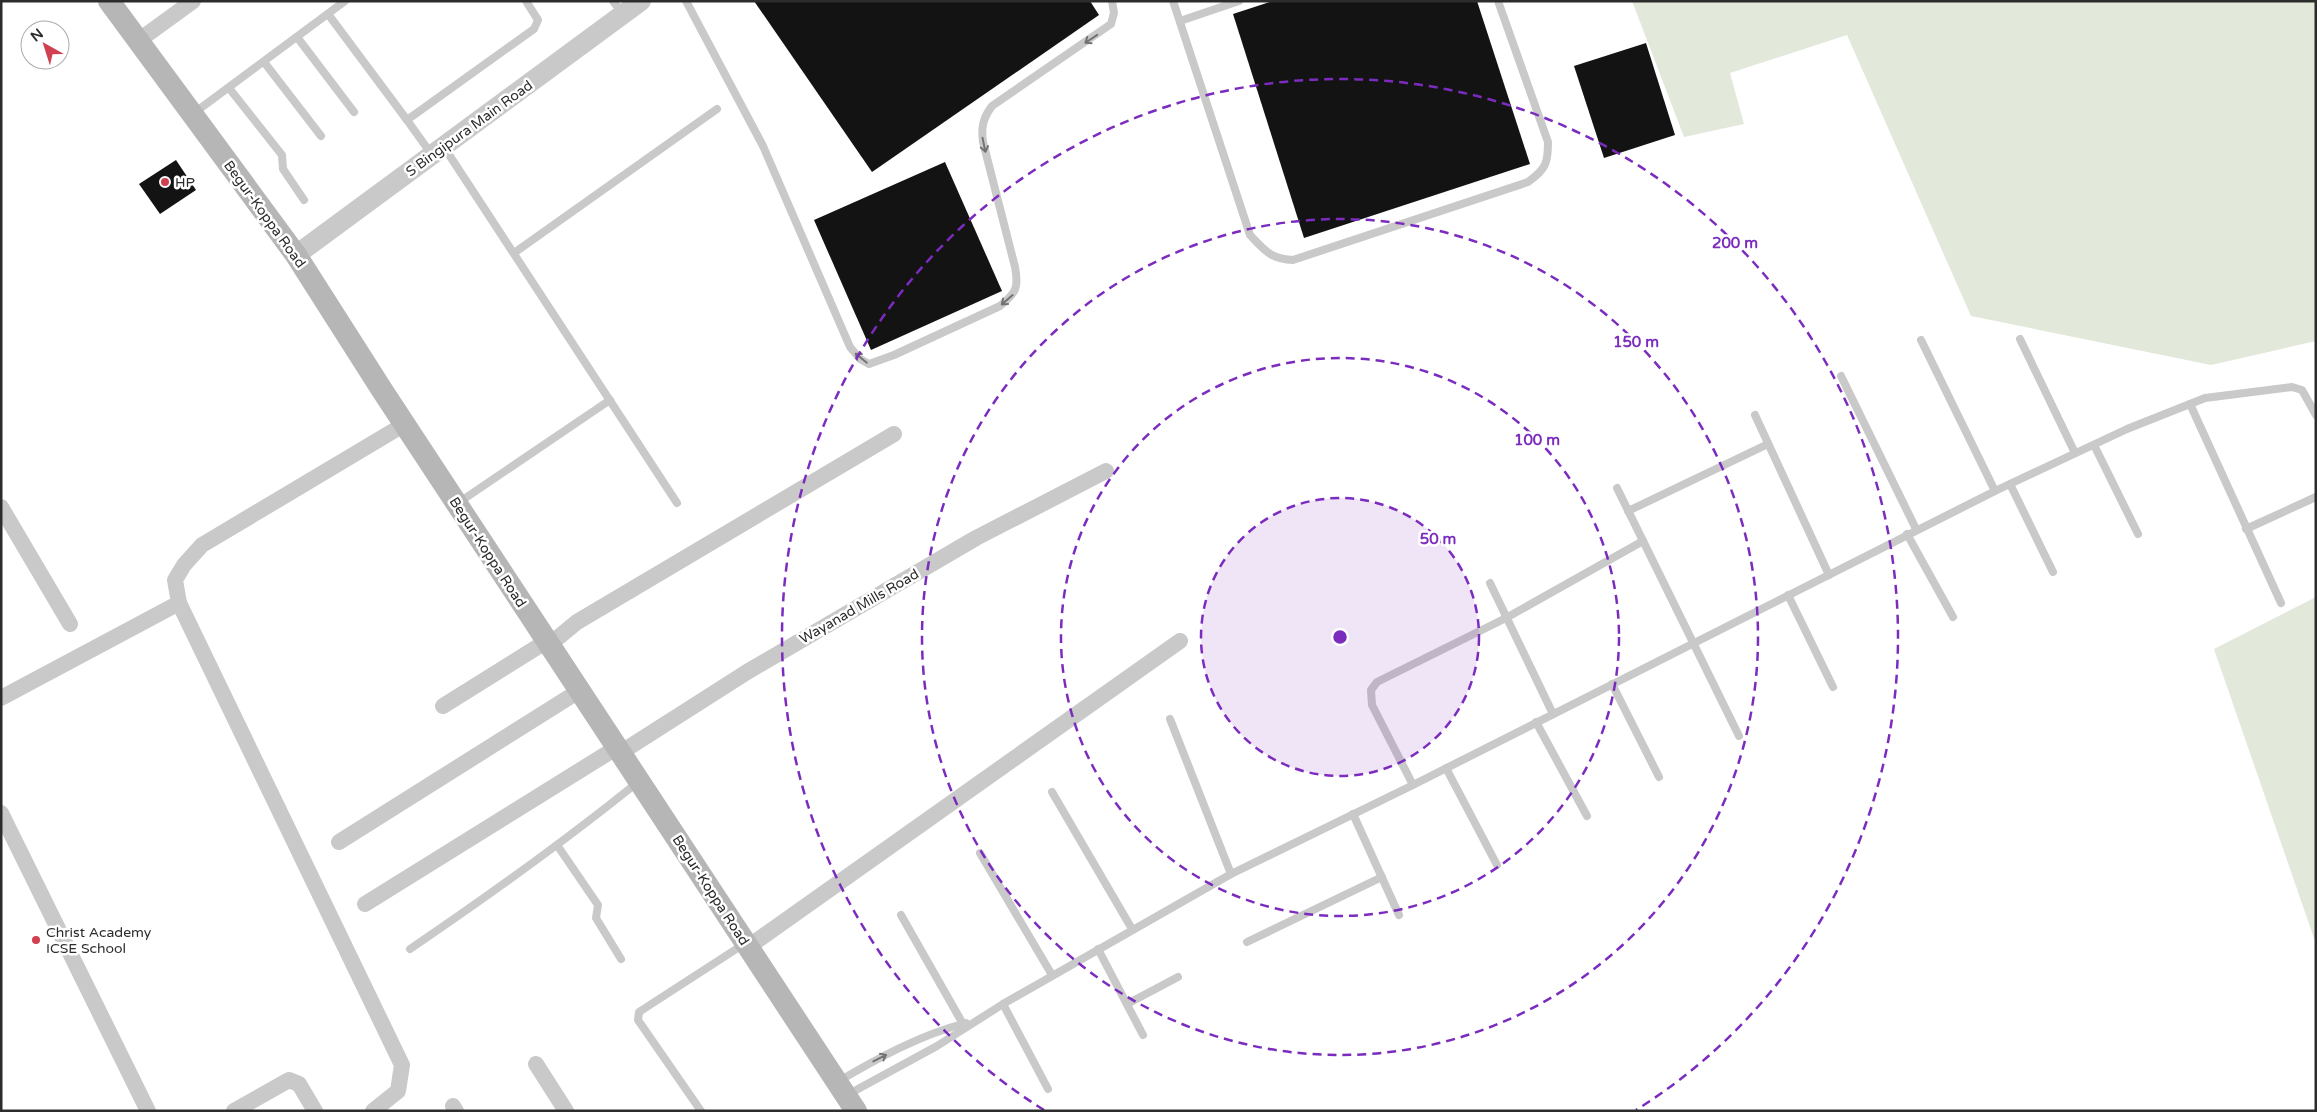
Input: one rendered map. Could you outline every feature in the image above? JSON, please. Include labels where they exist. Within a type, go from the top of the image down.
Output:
[{"type":"main road","name":"Begur-Koppa Road","points":[[109,1],[296,255],[580,692],[847,1096]]},
{"type":"street","points":[[138,41],[193,1]]},
{"type":"street","name":"S Bingipura Main Road","points":[[296,255],[438,151],[618,8],[642,1]]},
{"type":"street","points":[[373,1111],[398,1091],[402,1065],[180,603],[175,580],[184,565],[202,545],[405,424]]},
{"type":"street","points":[[443,706],[548,643],[577,622],[894,434]]},
{"type":"street","name":"Wayanad Mills Road","points":[[365,904],[747,672],[976,538],[1106,471]]},
{"type":"street","points":[[1,507],[70,624]]},
{"type":"street","points":[[1,698],[180,603]]},
{"type":"street","points":[[747,945],[1180,641]]},
{"type":"street","points":[[339,842],[580,692]]},
{"type":"street","points":[[1,813],[148,1111]]},
{"type":"street","points":[[536,1064],[566,1111]]},
{"type":"street","points":[[234,1111],[289,1080],[299,1084],[315,1111]]},
{"type":"lane","points":[[192,115],[345,1]]},
{"type":"lane","points":[[407,120],[534,28],[538,20],[526,1]]},
{"type":"lane","points":[[696,1],[687,4],[763,146],[850,347],[860,359],[869,364],[894,355],[1000,306],[1013,295],[1018,281],[983,142],[982,128],[984,116],[992,106],[1111,24],[1114,13],[1112,1]]},
{"type":"lane","points":[[1173,1],[1250,235],[1264,250],[1278,260],[1293,260],[1528,182],[1541,173],[1548,160],[1548,142],[1498,1]]},
{"type":"lane","points":[[1180,21],[1239,1]]},
{"type":"lane","points":[[328,14],[407,120],[438,151],[514,253],[677,503]]},
{"type":"lane","points":[[298,37],[354,112]]},
{"type":"lane","points":[[264,62],[321,136]]},
{"type":"lane","points":[[229,88],[282,155],[283,169],[304,200]]},
{"type":"lane","points":[[514,253],[717,109]]},
{"type":"lane","points":[[1921,340],[1995,491]]},
{"type":"lane","points":[[2020,340],[2075,453]]},
{"type":"lane","points":[[1841,376],[1916,529]]},
{"type":"lane","points":[[847,1096],[937,1046],[973,1021],[1052,975],[1231,874],[1413,785],[1830,575],[1916,529],[2075,453],[2190,404],[2218,395],[2231,393],[2248,394],[2292,387],[2302,390],[2316,415]]},
{"type":"lane","points":[[457,504],[610,400]]},
{"type":"lane","points":[[2190,404],[2281,603]]},
{"type":"lane","points":[[1756,416],[1830,575]]},
{"type":"lane","points":[[1628,510],[1768,444]]},
{"type":"lane","points":[[2094,445],[2138,534]]},
{"type":"lane","points":[[2010,484],[2053,572]]},
{"type":"lane","points":[[1617,488],[1739,736]]},
{"type":"lane","points":[[2246,529],[2316,497]]},
{"type":"lane","points":[[1907,534],[1953,617]]},
{"type":"lane","points":[[1413,785],[1372,705],[1371,690],[1377,682],[1506,618],[1643,540]]},
{"type":"lane","points":[[1490,583],[1553,714]]},
{"type":"lane","points":[[1788,595],[1833,687]]},
{"type":"lane","points":[[1612,684],[1659,777]]},
{"type":"lane","points":[[1170,719],[1231,874]]},
{"type":"lane","points":[[1536,722],[1587,816]]},
{"type":"lane","points":[[1446,768],[1497,865]]},
{"type":"lane","points":[[410,949],[474,906],[639,782]]},
{"type":"lane","points":[[1052,792],[1132,929]]},
{"type":"lane","points":[[1352,814],[1399,915]]},
{"type":"lane","points":[[557,845],[598,905],[596,918],[621,959]]},
{"type":"lane","points":[[980,853],[1052,975]]},
{"type":"lane","points":[[1247,942],[1382,877]]},
{"type":"lane","points":[[901,915],[963,1024]]},
{"type":"lane","points":[[701,1111],[638,1020],[639,1012],[747,945]]},
{"type":"lane","points":[[1098,949],[1142,1034]]},
{"type":"lane","points":[[1127,1004],[1178,978]]},
{"type":"lane","points":[[1003,1004],[1048,1089]]},
{"type":"lane","points":[[847,1096],[876,1060],[927,1035],[973,1021]]},
{"type":"shaded area","points":[[1632,1],[2316,1],[2316,341],[2211,365],[1971,316],[1847,35],[1730,73],[1744,124],[1684,137]]},
{"type":"shaded area","points":[[2316,597],[2316,944],[2214,649]]},
{"type":"building","points":[[754,1],[1090,1],[1099,15],[872,172]]},
{"type":"building","points":[[1273,1],[1477,1],[1530,164],[1304,238],[1233,14]]},
{"type":"building","points":[[1646,43],[1675,135],[1604,158],[1574,66]]},
{"type":"building","points":[[176,160],[196,190],[160,214],[139,184]]},
{"type":"building","points":[[945,162],[1002,291],[871,350],[814,220]]},
{"type":"place","name":"HP","points":[[165,182]]},
{"type":"place","name":"Christ Academy ICSE School","points":[[36,940]]}]
